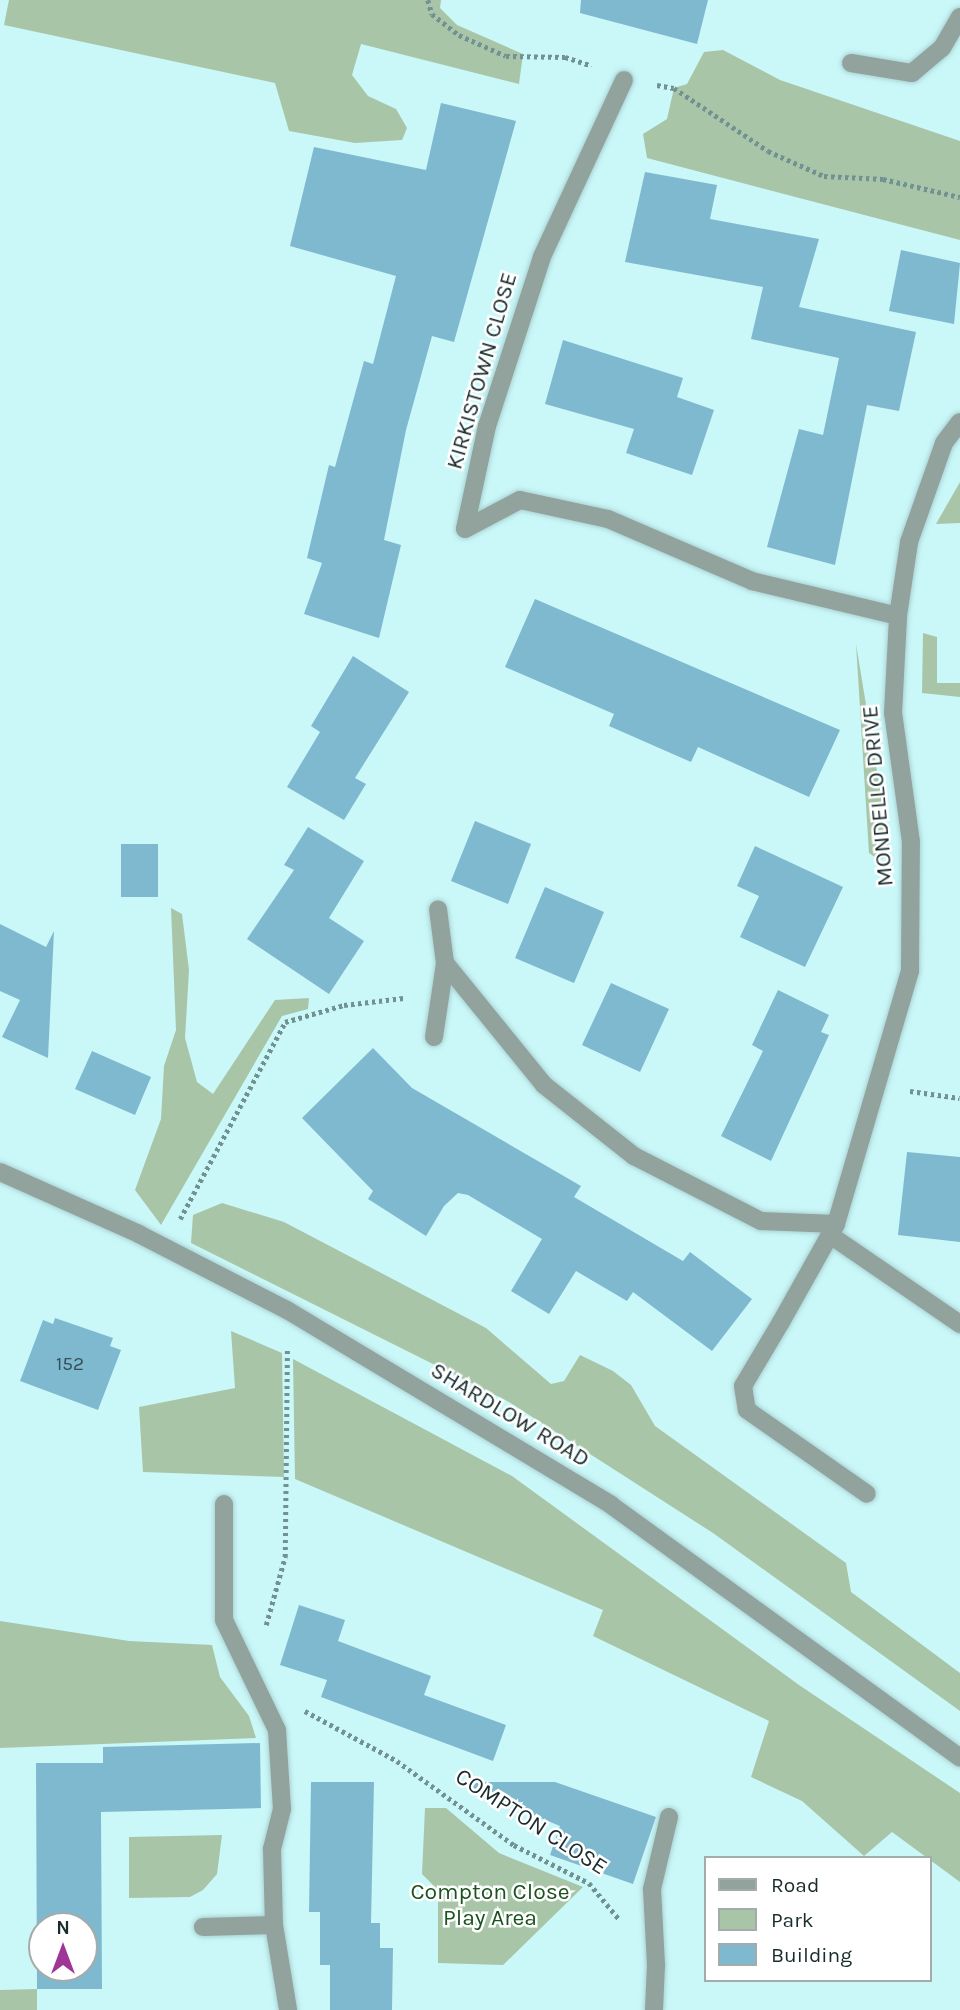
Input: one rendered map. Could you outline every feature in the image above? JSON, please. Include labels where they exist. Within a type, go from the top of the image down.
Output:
[{"type":"street","points":[[851,63],[912,73],[942,48],[960,17]]},
{"type":"street","name":"KIRKISTOWN CLOSE","points":[[624,80],[542,257],[487,426],[465,529],[520,500],[608,519],[752,581],[898,616]]},
{"type":"street","name":"MONDELLO DRIVE","points":[[867,1494],[747,1410],[743,1386],[833,1230],[910,971],[911,842],[893,713],[898,616],[909,542],[944,443],[960,422]]},
{"type":"street","points":[[434,1037],[445,963],[438,909]]},
{"type":"street","points":[[445,963],[544,1085],[635,1156],[761,1221],[833,1230],[960,1324]]},
{"type":"street","name":"SHARDLOW ROAD","points":[[0,1172],[165,1247],[287,1310],[611,1504],[960,1758]]},
{"type":"street","points":[[224,1504],[224,1619],[277,1730],[282,1809],[272,1849],[274,1925],[288,2010]]},
{"type":"street","points":[[654,2010],[656,1965],[652,1889],[669,1817]]},
{"type":"street","points":[[203,1927],[274,1925]]},
{"type":"path","points":[[428,0],[432,14],[459,35],[506,56],[565,57],[624,80],[674,88],[768,151],[824,176],[883,179],[960,197]]},
{"type":"path","points":[[165,1247],[285,1022],[344,1005],[440,994]]},
{"type":"path","points":[[874,1093],[960,1098]]},
{"type":"path","points":[[255,1683],[285,1557],[287,1310]]},
{"type":"path","name":"COMPTON CLOSE","points":[[255,1683],[397,1761],[514,1845],[589,1883],[656,1965]]},
{"type":"green space","points":[[9,0],[441,0],[440,8],[457,25],[523,54],[519,84],[361,44],[352,75],[368,96],[396,109],[407,128],[402,140],[355,143],[289,131],[275,83],[4,25]]},
{"type":"green space","points":[[723,50],[780,80],[960,141],[960,240],[647,158],[643,134],[667,119],[674,88],[687,84],[704,52]]},
{"type":"green space","points":[[960,482],[960,523],[936,524]]},
{"type":"green space","points":[[923,633],[937,637],[937,683],[960,683],[960,697],[922,693]]},
{"type":"green space","points":[[856,644],[888,838],[889,856],[879,860],[869,853]]},
{"type":"green space","points":[[171,908],[182,914],[189,970],[185,1038],[197,1082],[213,1094],[275,1000],[309,998],[308,1009],[282,1016],[161,1225],[135,1190],[161,1119],[164,1066],[176,1030]]},
{"type":"green space","points":[[222,1203],[284,1222],[486,1328],[551,1384],[564,1381],[580,1355],[613,1371],[631,1385],[655,1426],[846,1563],[851,1592],[960,1673],[960,1711],[713,1533],[509,1402],[191,1243],[193,1215]]},
{"type":"green space","points":[[231,1331],[282,1353],[284,1477],[143,1472],[139,1407],[235,1388]]},
{"type":"green space","points":[[293,1359],[512,1476],[799,1685],[960,1793],[960,1882],[932,1861],[932,1856],[925,1856],[892,1832],[864,1856],[802,1801],[751,1777],[769,1721],[593,1636],[603,1610],[295,1479]]},
{"type":"green space","points":[[0,1621],[129,1641],[212,1645],[220,1677],[249,1716],[256,1738],[0,1748]]},
{"type":"green space","name":"Compton Close Play Area","points":[[425,1808],[446,1808],[499,1853],[583,1887],[503,1965],[438,1963],[438,1890],[422,1874]]},
{"type":"green space","points":[[222,1835],[217,1874],[203,1890],[190,1897],[129,1898],[129,1837]]},
{"type":"green space","points":[[37,1989],[37,2010],[0,2010],[0,1990]]},
{"type":"building","points":[[581,0],[708,0],[697,44],[580,13]]},
{"type":"building","points":[[441,103],[516,121],[454,342],[432,336],[406,430],[384,540],[401,545],[379,638],[304,614],[322,563],[307,558],[329,465],[335,467],[364,361],[373,364],[396,276],[290,246],[314,147],[426,170]]},
{"type":"building","points":[[645,172],[717,185],[710,219],[819,239],[799,307],[916,332],[899,411],[867,405],[835,565],[767,547],[799,429],[823,435],[839,358],[751,339],[763,287],[625,262]]},
{"type":"building","points":[[901,250],[960,263],[954,324],[889,311]]},
{"type":"building","points":[[563,340],[683,378],[677,397],[714,410],[692,475],[626,453],[634,429],[545,404]]},
{"type":"building","points":[[535,599],[840,730],[809,797],[698,747],[691,762],[609,726],[614,714],[505,667]]},
{"type":"building","points":[[353,656],[409,692],[355,778],[366,784],[344,820],[287,787],[320,732],[311,726]]},
{"type":"building","points":[[475,821],[531,844],[508,904],[451,881]]},
{"type":"building","points":[[308,827],[364,861],[329,918],[364,941],[329,994],[247,939],[294,870],[284,865]]},
{"type":"building","points":[[121,844],[158,844],[158,897],[121,897]]},
{"type":"building","points":[[755,846],[843,887],[805,967],[740,937],[759,896],[737,886]]},
{"type":"building","points":[[545,887],[604,912],[574,983],[515,958]]},
{"type":"building","points":[[0,924],[46,947],[54,931],[48,1058],[2,1037],[20,1000],[0,991]]},
{"type":"building","points":[[611,983],[669,1009],[640,1072],[582,1045]]},
{"type":"building","points":[[778,990],[829,1015],[821,1032],[829,1035],[771,1161],[721,1136],[763,1051],[752,1045]]},
{"type":"building","points":[[373,1048],[412,1088],[581,1186],[574,1197],[683,1261],[690,1252],[752,1299],[712,1351],[633,1292],[627,1301],[576,1271],[549,1314],[511,1291],[542,1239],[468,1195],[458,1193],[444,1206],[426,1236],[368,1199],[373,1191],[302,1118]]},
{"type":"building","points":[[92,1051],[151,1077],[135,1115],[75,1089]]},
{"type":"building","points":[[907,1152],[960,1157],[960,1242],[898,1235]]},
{"type":"building","points":[[55,1318],[113,1338],[110,1346],[121,1350],[98,1410],[20,1381],[43,1320],[53,1324]]},
{"type":"building","points":[[299,1605],[345,1620],[338,1641],[431,1676],[424,1695],[506,1725],[493,1761],[321,1697],[327,1680],[280,1665]]},
{"type":"building","points":[[260,1743],[261,1808],[101,1812],[102,1989],[37,1989],[37,1982],[98,1982],[98,1912],[37,1912],[36,1763],[103,1763],[103,1747]]},
{"type":"building","points":[[311,1782],[374,1782],[371,1923],[380,1923],[380,1948],[393,1948],[392,2010],[330,2010],[330,1965],[320,1965],[320,1912],[309,1912]]},
{"type":"building","points":[[454,1782],[555,1782],[656,1817],[633,1884],[550,1855],[560,1826]]}]
